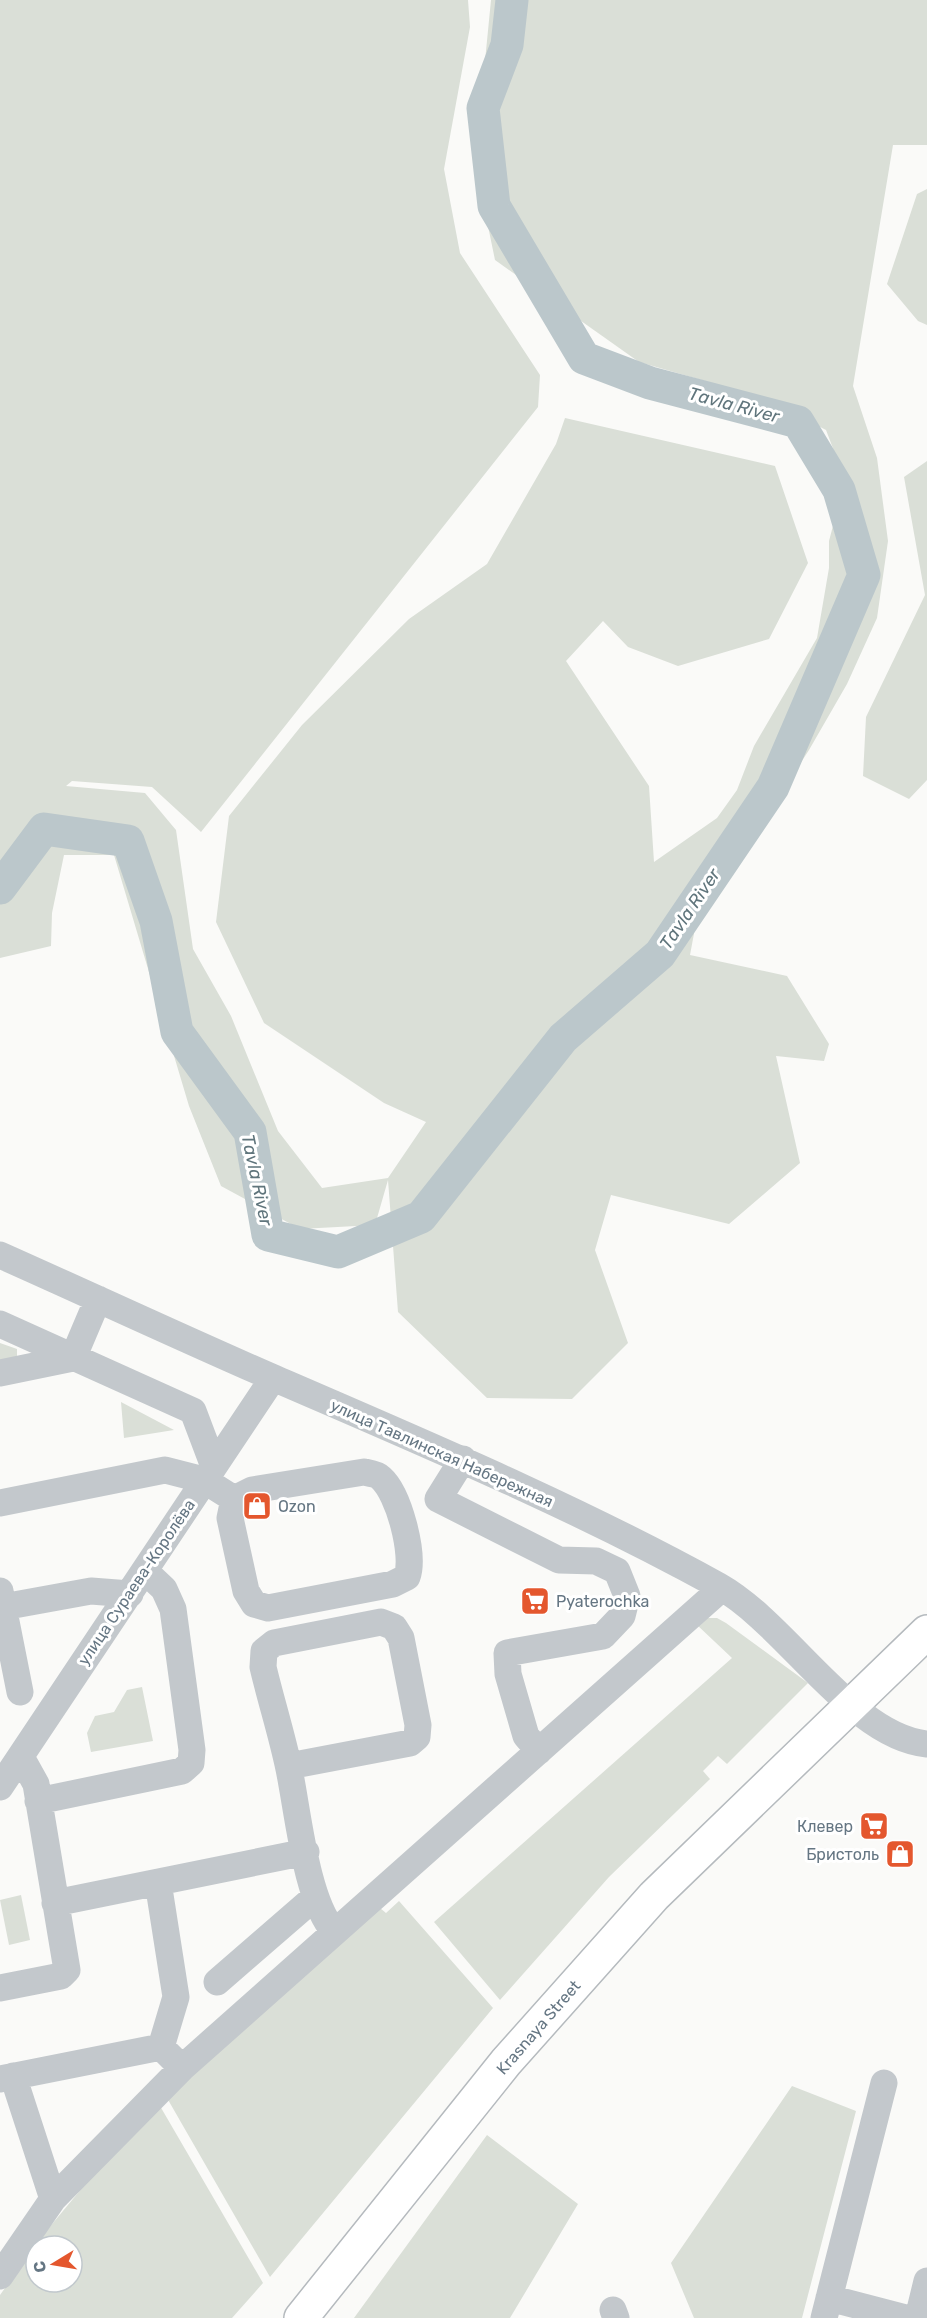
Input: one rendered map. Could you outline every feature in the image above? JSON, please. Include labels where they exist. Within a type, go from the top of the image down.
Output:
[{"type":"main road","name":"Krasnaya Street","points":[[301,2318],[506,2062],[654,1896],[796,1756],[927,1632]]},
{"type":"street","name":"улица Тавлинская Набережная","points":[[0,1255],[273,1378],[463,1459],[722,1588],[767,1622],[871,1723],[896,1737],[927,1744]]},
{"type":"street","points":[[73,1358],[98,1299]]},
{"type":"street","points":[[0,1324],[193,1411],[209,1472],[234,1499]]},
{"type":"street","points":[[0,1373],[73,1358]]},
{"type":"street","name":"улица Сураева-Королёва","points":[[0,1787],[146,1572],[209,1472],[273,1378]]},
{"type":"street","points":[[463,1459],[438,1498],[560,1560],[596,1561],[617,1571],[627,1596],[622,1616],[603,1636],[507,1653],[508,1674],[526,1736],[539,1750]]},
{"type":"street","points":[[0,1503],[165,1470],[209,1472]]},
{"type":"street","points":[[364,1472],[380,1476],[392,1490],[400,1513],[411,1565],[407,1576],[393,1584],[268,1608],[254,1604],[246,1591],[230,1518],[234,1499],[252,1490],[364,1472]]},
{"type":"street","points":[[38,1801],[182,1771],[191,1763],[192,1750],[173,1609],[164,1588],[146,1572]]},
{"type":"street","points":[[29,2234],[53,2199],[182,2068],[722,1588]]},
{"type":"street","points":[[49,1712],[10,1694],[2,1598],[92,1591],[130,1594]]},
{"type":"street","points":[[289,1766],[410,1743],[417,1737],[418,1725],[401,1638],[393,1627],[381,1622],[274,1643],[264,1651],[262,1667],[289,1766],[315,1897],[327,1924],[334,1931]]},
{"type":"street","points":[[0,1988],[61,1976],[67,1970],[36,1784],[21,1757]]},
{"type":"street","points":[[55,1902],[306,1852]]},
{"type":"street","points":[[158,1882],[176,1996],[161,2047]]},
{"type":"street","points":[[217,1982],[315,1897]]},
{"type":"street","points":[[161,2047],[182,2068]]},
{"type":"street","points":[[53,2199],[6,2078],[161,2047]]},
{"type":"street","points":[[884,2083],[827,2308],[906,2318]]},
{"type":"street","points":[[0,2245],[24,2239]]},
{"type":"street","points":[[0,2276],[24,2242]]},
{"type":"street","points":[[918,2318],[927,2281]]},
{"type":"shaded area","points":[[0,0],[468,0],[470,27],[444,169],[460,253],[540,375],[538,407],[201,832],[152,787],[72,781],[66,786],[145,793],[176,830],[193,949],[231,1016],[278,1131],[322,1188],[388,1178],[426,1122],[384,1103],[264,1023],[216,922],[229,816],[302,725],[409,619],[487,564],[556,444],[565,418],[775,466],[808,563],[769,639],[678,666],[628,647],[603,621],[566,661],[649,786],[654,862],[717,818],[737,790],[754,746],[817,638],[829,568],[829,541],[845,480],[826,430],[764,398],[639,362],[495,260],[475,163],[491,0],[927,0],[927,145],[893,145],[853,386],[877,458],[888,541],[877,618],[847,684],[809,750],[731,870],[707,864],[690,955],[787,976],[829,1044],[824,1061],[776,1056],[800,1163],[729,1224],[611,1195],[595,1250],[628,1343],[572,1399],[487,1398],[398,1312],[388,1180],[375,1225],[300,1229],[221,1186],[189,1106],[114,855],[64,855],[52,913],[51,946],[0,958]]},
{"type":"shaded area","points":[[927,189],[927,325],[918,321],[887,284],[917,194]]},
{"type":"shaded area","points":[[927,461],[927,780],[909,799],[863,776],[866,717],[925,595],[904,477]]},
{"type":"shaded area","points":[[0,1343],[17,1349],[17,1359],[0,1363]]},
{"type":"shaded area","points":[[121,1402],[174,1430],[124,1438]]},
{"type":"shaded area","points":[[706,1618],[717,1618],[726,1623],[808,1683],[727,1764],[718,1756],[703,1771],[710,1779],[609,1877],[500,2000],[434,1922],[732,1658],[696,1624]]},
{"type":"shaded area","points":[[142,1687],[153,1741],[91,1752],[87,1733],[95,1716],[114,1712],[127,1690]]},
{"type":"shaded area","points":[[21,1895],[30,1940],[9,1945],[0,1900]]},
{"type":"shaded area","points":[[399,1901],[493,2008],[270,2277],[167,2098],[380,1908],[386,1913]]},
{"type":"shaded area","points":[[792,2086],[856,2111],[802,2318],[694,2318],[671,2263]]},
{"type":"shaded area","points":[[160,2106],[263,2283],[232,2318],[0,2318],[0,2295],[24,2262],[24,2294],[84,2294],[84,2234],[44,2234],[107,2158]]},
{"type":"shaded area","points":[[487,2135],[578,2204],[510,2318],[354,2318]]},
{"type":"waterway","name":"Tavla River","points":[[0,888],[44,829],[128,841],[156,921],[177,1032],[250,1132],[268,1235],[338,1252],[421,1217],[563,1038],[660,954],[773,787],[864,575],[839,490],[798,422],[650,383],[584,358],[494,206],[483,108],[507,45],[512,0]]},
{"type":"place","name":"Ozon","points":[[257,1506]]},
{"type":"place","name":"Pyaterochka","points":[[535,1601]]},
{"type":"place","name":"Клевер","points":[[874,1826]]},
{"type":"place","name":"Бристоль","points":[[900,1854]]}]
